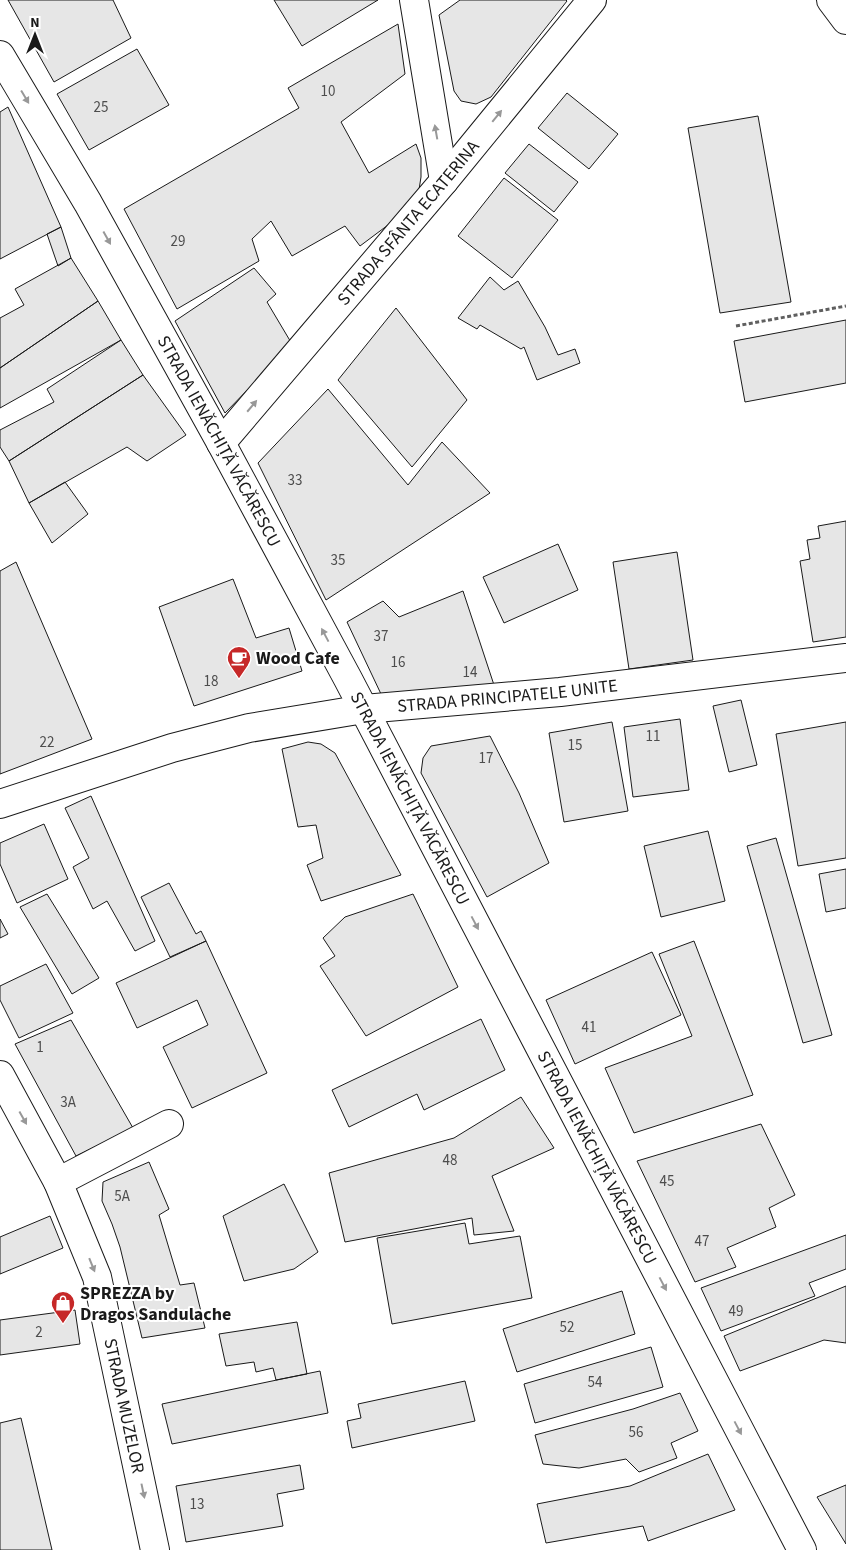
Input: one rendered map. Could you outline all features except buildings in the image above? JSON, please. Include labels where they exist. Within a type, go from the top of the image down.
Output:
[{"type":"street","points":[[414,0],[444,180]]},
{"type":"street","name":"STRADA SFÂNTA ECATERINA","points":[[221,443],[444,180],[592,0]]},
{"type":"street","points":[[831,0],[846,20]]},
{"type":"street","name":"STRADA IENĂCHIȚĂ VĂCĂRESCU","points":[[0,55],[88,203],[221,443],[364,709],[802,1550]]},
{"type":"street","name":"STRADA PRINCIPATELE UNITE","points":[[0,804],[172,748],[249,728],[364,709],[560,692],[846,658]]},
{"type":"street","name":"STRADA MUZELOR","points":[[0,1075],[58,1182],[97,1277],[156,1550]]},
{"type":"street","points":[[58,1182],[170,1124]]},
{"type":"path","points":[[736,326],[846,306]]},
{"type":"place","name":"Wood Cafe","points":[[239,679]]},
{"type":"place","name":"SPREZZA by Dragos Sandulache","points":[[63,1324]]}]
